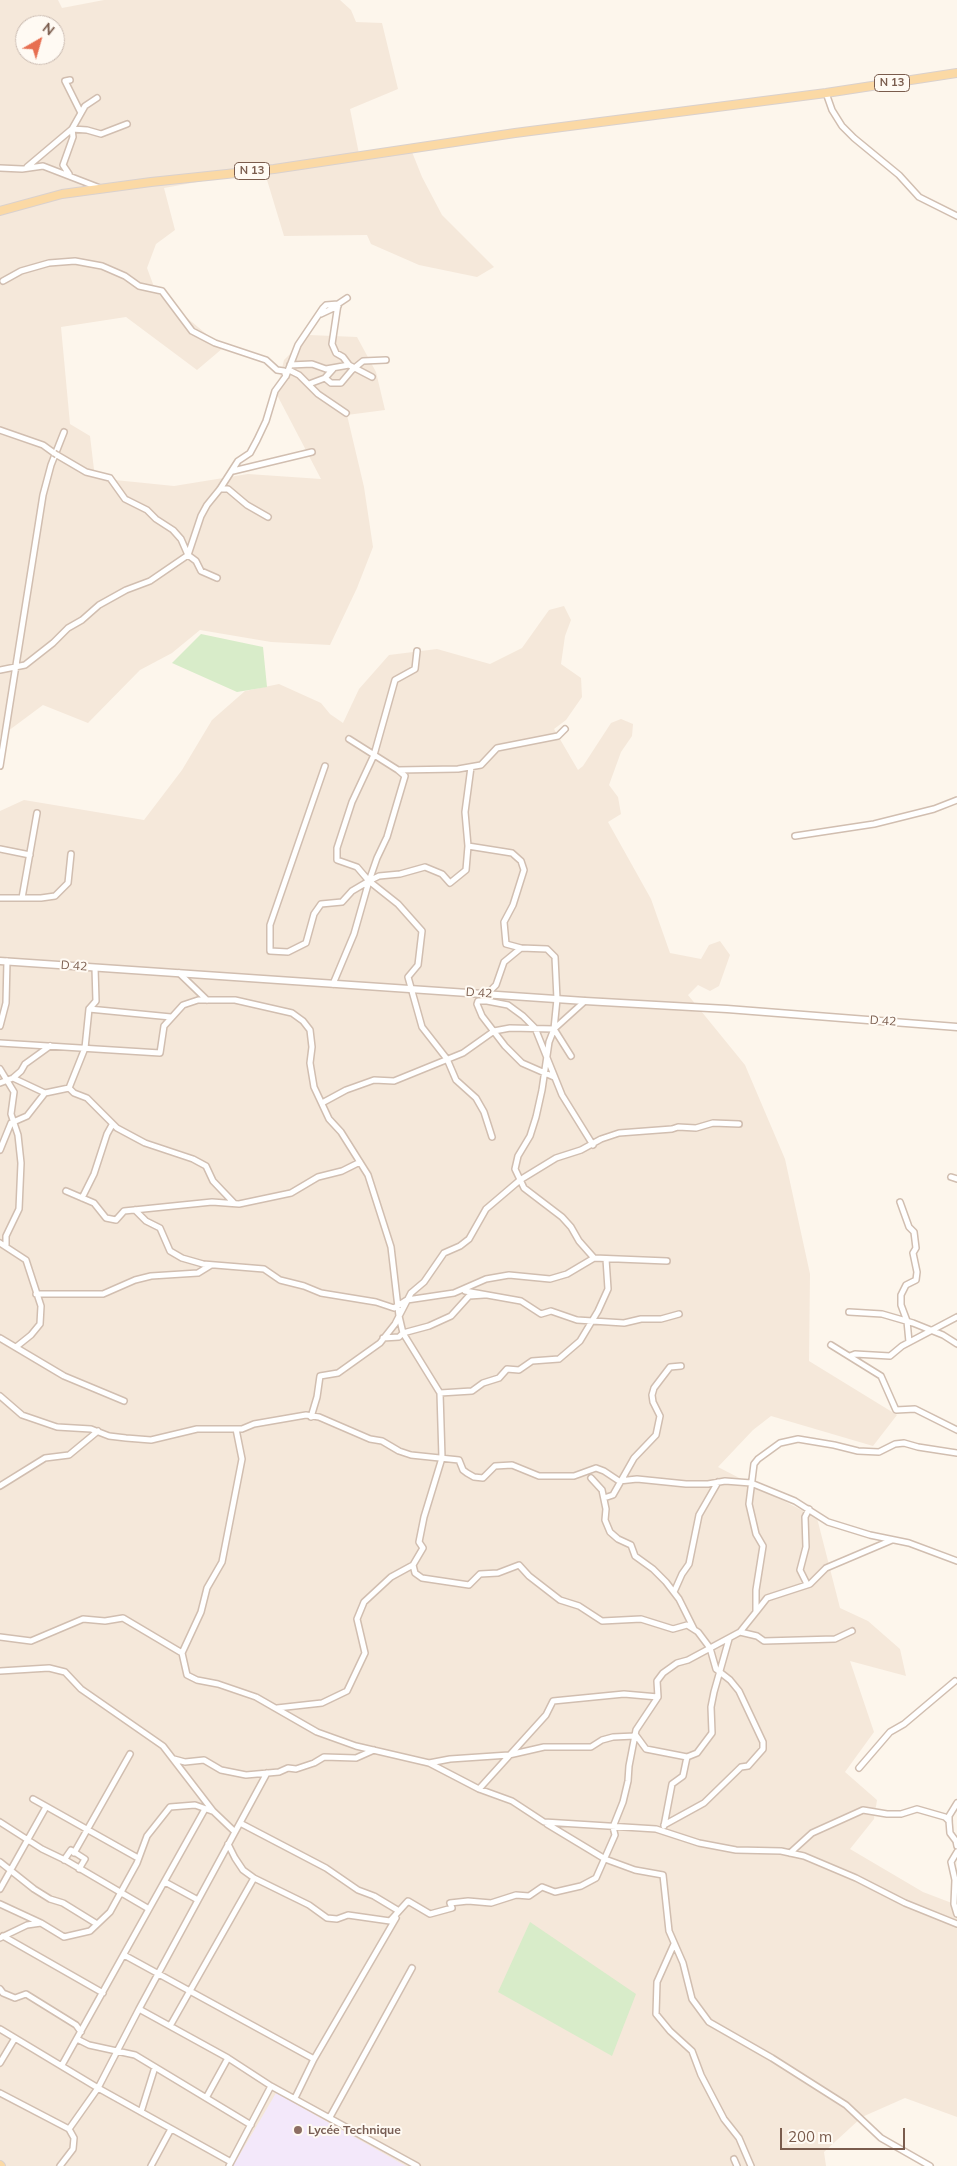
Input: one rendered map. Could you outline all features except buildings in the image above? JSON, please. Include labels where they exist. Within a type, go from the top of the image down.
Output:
[{"type":"main road","name":"N 13","points":[[0,211],[62,194],[274,168],[515,132],[826,93],[957,73]]},
{"type":"street","points":[[70,80],[66,81],[81,113]]},
{"type":"street","points":[[826,93],[832,110],[842,126],[854,138],[899,175],[918,197],[957,216]]},
{"type":"street","points":[[22,169],[35,162],[72,129],[85,106],[97,98]]},
{"type":"street","points":[[72,129],[82,129],[100,134],[127,124]]},
{"type":"street","points":[[70,175],[63,165],[73,137],[72,129]]},
{"type":"street","points":[[0,168],[22,169],[43,166],[102,189]]},
{"type":"street","points":[[3,281],[21,271],[49,263],[74,261],[102,266],[140,286],[162,291],[184,324],[192,331],[215,343],[266,360],[277,370],[284,371],[286,376]]},
{"type":"street","points":[[0,670],[25,665],[68,628],[82,620],[103,602],[126,590],[150,582],[188,555],[201,516],[207,505],[233,471],[238,461],[253,447],[266,421],[275,391],[286,376],[296,348],[326,305],[338,305],[347,298]]},
{"type":"street","points":[[338,305],[332,334],[332,344],[336,353],[343,357],[351,367],[372,377]]},
{"type":"street","points":[[289,367],[312,364],[323,369],[334,369],[351,367],[363,361],[386,360]]},
{"type":"street","points":[[289,367],[336,407],[346,413]]},
{"type":"street","points":[[326,378],[331,383],[341,383],[351,367]]},
{"type":"street","points":[[309,384],[326,378],[334,369]]},
{"type":"street","points":[[0,430],[43,446],[86,472],[110,478],[125,499],[147,510],[156,519],[173,530],[181,539],[188,555],[196,561],[198,567],[204,573],[218,578]]},
{"type":"street","points":[[0,766],[44,495],[50,465],[64,432]]},
{"type":"street","points":[[233,471],[312,452]]},
{"type":"street","points":[[220,489],[228,489],[242,501],[268,517]]},
{"type":"street","points":[[417,651],[415,669],[394,680],[374,754],[352,802],[337,848],[337,860],[357,866],[369,881],[398,904],[422,931],[418,965],[408,977],[422,1026],[447,1059],[456,1080],[476,1098],[484,1112],[492,1137]]},
{"type":"street","points":[[398,770],[458,769],[481,764],[497,748],[558,736],[565,729]]},
{"type":"street","points":[[333,984],[354,934],[369,881],[387,837],[405,776],[349,739]]},
{"type":"street","points":[[326,766],[270,925],[270,951],[288,952],[306,943],[314,914],[321,904],[342,902],[352,891],[379,876],[400,874],[425,867],[442,874],[450,882],[466,870],[468,846],[465,812],[471,766]]},
{"type":"street","points":[[795,836],[874,824],[934,809],[957,800]]},
{"type":"street","points":[[22,898],[37,813]]},
{"type":"street","points":[[468,846],[512,853],[521,861],[524,870],[513,905],[504,922],[506,944],[521,948],[547,949],[555,957],[557,999],[554,1029],[549,1042],[545,1075],[530,1136],[518,1156],[515,1170],[524,1188],[562,1217],[571,1226],[579,1241],[594,1258]]},
{"type":"street","points":[[0,849],[30,855]]},
{"type":"street","points":[[0,898],[55,896],[68,883],[70,854]]},
{"type":"street","points":[[521,948],[504,962],[496,985],[487,997],[478,1001],[477,1004],[494,1031],[522,1063],[545,1075],[554,1077]]},
{"type":"street","points":[[0,1026],[6,1003],[4,961]]},
{"type":"street","name":"D 42","points":[[4,961],[410,989],[487,997],[727,1008],[957,1027]]},
{"type":"street","points":[[69,1088],[85,1048],[89,1009],[96,1001],[95,968]]},
{"type":"street","points":[[178,973],[208,1000]]},
{"type":"street","points":[[487,997],[508,1005],[535,1028],[562,1095],[593,1144]]},
{"type":"street","points":[[0,1043],[160,1053],[164,1026],[183,1005],[198,1000],[235,1000],[292,1013],[303,1021],[310,1030],[312,1047],[310,1064],[314,1087],[329,1119],[341,1132],[368,1175],[376,1195],[391,1247],[399,1316],[403,1334],[440,1393],[442,1458],[424,1517],[419,1542],[423,1548],[412,1565],[390,1577],[364,1602],[358,1619],[365,1653],[347,1691],[322,1704],[277,1708]]},
{"type":"street","points":[[322,1103],[346,1090],[374,1080],[394,1081],[463,1053],[494,1031],[535,1028],[554,1029],[585,1001]]},
{"type":"street","points":[[89,1009],[171,1017]]},
{"type":"street","points":[[554,1029],[571,1056]]},
{"type":"street","points":[[14,1078],[25,1064],[50,1046]]},
{"type":"street","points":[[0,1069],[14,1092],[11,1114],[21,1163],[19,1209],[6,1236],[6,1246]]},
{"type":"street","points":[[0,1083],[6,1079],[14,1078],[45,1093],[69,1088]]},
{"type":"street","points":[[69,1088],[74,1093],[87,1098],[112,1124],[146,1143],[193,1159],[206,1166],[213,1181],[234,1203]]},
{"type":"street","points":[[0,1150],[11,1124],[27,1116],[45,1093]]},
{"type":"street","points":[[310,1416],[317,1397],[320,1376],[338,1373],[383,1338],[399,1316],[411,1292],[424,1282],[444,1253],[460,1246],[469,1239],[486,1209],[520,1180],[556,1158],[593,1144],[610,1135],[678,1127],[696,1128],[713,1123],[739,1124]]},
{"type":"street","points":[[82,1198],[94,1174],[106,1134],[112,1124]]},
{"type":"street","points":[[66,1191],[94,1203],[106,1218],[116,1220],[124,1211],[212,1202],[234,1203],[291,1193],[318,1178],[342,1171],[360,1162]]},
{"type":"street","points":[[900,1202],[909,1227],[914,1232],[916,1248],[913,1253],[917,1272],[916,1280],[906,1285],[901,1295],[901,1305],[907,1321],[909,1342]]},
{"type":"street","points":[[135,1210],[146,1221],[160,1228],[170,1251],[182,1258],[212,1265],[264,1269],[280,1280],[304,1286],[321,1293],[376,1302],[394,1308],[407,1300],[454,1293],[486,1279],[509,1275],[550,1279],[567,1274],[594,1258],[667,1261]]},
{"type":"street","points":[[0,1243],[26,1260],[41,1306],[40,1324],[31,1335],[16,1347]]},
{"type":"street","points":[[440,1393],[472,1391],[483,1383],[499,1378],[507,1369],[519,1370],[532,1362],[559,1359],[580,1341],[608,1289],[606,1259]]},
{"type":"street","points":[[36,1294],[103,1294],[135,1280],[152,1276],[198,1273],[212,1265]]},
{"type":"street","points":[[462,1290],[521,1301],[540,1314],[551,1311],[577,1320],[624,1323],[641,1319],[661,1319],[679,1314]]},
{"type":"street","points":[[383,1338],[399,1337],[429,1326],[451,1316],[469,1296],[488,1294]]},
{"type":"street","points":[[849,1312],[882,1314],[907,1321],[923,1326],[957,1344]]},
{"type":"street","points":[[850,1356],[855,1354],[890,1356],[909,1342],[957,1317]]},
{"type":"street","points":[[0,1338],[64,1376],[124,1401]]},
{"type":"street","points":[[831,1345],[881,1376],[896,1410],[915,1409],[957,1430]]},
{"type":"street","points":[[604,1498],[613,1495],[619,1481],[634,1458],[656,1435],[660,1416],[653,1402],[652,1394],[654,1388],[670,1367],[681,1366]]},
{"type":"street","points":[[0,1396],[22,1415],[57,1427],[91,1429],[109,1436],[151,1440],[197,1429],[236,1428],[294,1416],[310,1416],[319,1417],[370,1439],[382,1441],[405,1453],[459,1460],[463,1470],[474,1477],[483,1478],[494,1466],[512,1465],[539,1476],[574,1476],[596,1468],[604,1470],[619,1481],[637,1479],[708,1484],[725,1481],[751,1483],[809,1508],[828,1522],[940,1554],[957,1561]]},
{"type":"street","points":[[236,1428],[242,1459],[222,1562],[207,1588],[201,1612],[182,1653],[187,1675],[256,1697],[317,1732],[356,1746],[429,1763],[479,1790],[512,1801],[605,1859],[634,1870],[663,1875],[669,1931],[683,1963],[692,1999],[709,2022],[772,2058],[846,2105],[881,2138],[930,2166]]},
{"type":"street","points":[[0,1486],[45,1458],[69,1455],[98,1431]]},
{"type":"street","points":[[756,1612],[756,1590],[763,1546],[756,1534],[749,1504],[754,1464],[758,1459],[780,1442],[798,1439],[858,1451],[879,1452],[896,1444],[904,1443],[957,1453]]},
{"type":"street","points":[[591,1478],[602,1490],[606,1509],[604,1520],[610,1532],[618,1539],[631,1545],[635,1556],[653,1569],[674,1592],[694,1629]]},
{"type":"street","points":[[674,1592],[689,1564],[699,1515],[718,1482]]},
{"type":"street","points":[[807,1584],[800,1570],[806,1546],[805,1517],[809,1508]]},
{"type":"street","points":[[228,1844],[239,1864],[254,1878],[309,1905],[327,1918],[337,1919],[348,1915],[390,1921],[408,1900],[430,1914],[452,1908],[450,1903],[468,1901],[491,1903],[516,1895],[529,1896],[542,1887],[555,1892],[581,1886],[596,1878],[616,1835],[613,1827],[623,1802],[635,1735],[658,1697],[657,1682],[663,1673],[678,1663],[688,1660],[740,1632],[767,1598],[807,1584],[826,1568],[892,1540]]},
{"type":"street","points":[[412,1565],[415,1573],[422,1578],[469,1585],[480,1574],[498,1573],[519,1565],[529,1576],[560,1600],[579,1606],[602,1621],[641,1619],[673,1629],[687,1625],[698,1632],[710,1648],[716,1669],[739,1691],[763,1742],[763,1749],[748,1766],[741,1767],[704,1803],[664,1825]]},
{"type":"street","points":[[0,1638],[31,1641],[83,1619],[105,1621],[123,1618],[182,1653]]},
{"type":"street","points":[[740,1632],[756,1636],[764,1641],[835,1639],[852,1631]]},
{"type":"street","points":[[635,1735],[646,1749],[687,1757],[697,1753],[712,1733],[711,1706],[729,1639]]},
{"type":"street","points":[[0,1671],[49,1668],[65,1672],[81,1689],[163,1746],[213,1811],[235,1832]]},
{"type":"street","points":[[859,1768],[890,1732],[904,1724],[955,1681]]},
{"type":"street","points":[[479,1790],[546,1715],[553,1701],[624,1694],[658,1697]]},
{"type":"street","points":[[429,1763],[450,1759],[509,1755],[544,1747],[591,1747],[602,1740],[613,1737],[635,1735]]},
{"type":"street","points":[[174,1759],[185,1762],[204,1760],[221,1770],[246,1775],[279,1772],[288,1768],[296,1769],[324,1758],[356,1758],[374,1750]]},
{"type":"street","points":[[74,1853],[130,1754]]},
{"type":"street","points":[[663,1831],[672,1784],[683,1776],[687,1757]]},
{"type":"street","points":[[69,2130],[98,2088],[116,2051],[267,1773]]},
{"type":"street","points":[[33,1799],[138,1858]]},
{"type":"street","points":[[957,1804],[949,1816],[950,1833],[957,1846]]},
{"type":"street","points":[[0,1904],[41,1923],[64,1937],[90,1930],[110,1912],[121,1893],[147,1836],[170,1807],[194,1805],[213,1811]]},
{"type":"street","points":[[0,1889],[46,1806]]},
{"type":"street","points":[[62,2065],[206,1809]]},
{"type":"street","points":[[790,1853],[812,1833],[863,1810],[900,1814],[917,1809],[949,1821]]},
{"type":"street","points":[[0,1822],[42,1849],[149,1909]]},
{"type":"street","points":[[544,1822],[656,1829],[700,1843],[736,1850],[781,1851],[804,1856],[856,1878],[905,1903],[957,1924]]},
{"type":"street","points":[[240,1823],[326,1868],[358,1890],[374,1896],[399,1912]]},
{"type":"street","points":[[64,1860],[70,1850],[85,1859],[79,1869]]},
{"type":"street","points":[[957,1852],[950,1862],[955,1880],[954,1904],[957,1914]]},
{"type":"street","points":[[0,1862],[34,1889],[50,1899],[63,1903],[97,1924]]},
{"type":"street","points":[[170,2026],[254,1878]]},
{"type":"street","points":[[165,1882],[198,1900]]},
{"type":"street","points":[[295,2098],[314,2059],[407,1896]]},
{"type":"street","points":[[1,1936],[28,1924],[41,1923]]},
{"type":"street","points":[[1,1936],[103,1993]]},
{"type":"street","points":[[674,1944],[657,1982],[656,2014],[670,2031],[692,2051],[701,2075],[724,2118],[739,2138],[751,2166]]},
{"type":"street","points":[[124,1955],[314,2059]]},
{"type":"street","points":[[330,2117],[412,1968]]},
{"type":"street","points":[[0,1989],[3,1993],[15,1998],[26,1994],[76,2025],[81,2032]]},
{"type":"street","points":[[139,2009],[228,2058],[271,2086],[418,2166]]},
{"type":"street","points":[[0,2029],[230,2164],[271,2086]]},
{"type":"street","points":[[0,2063],[15,2038]]},
{"type":"street","points":[[77,2039],[89,2045],[135,2055],[251,2125]]},
{"type":"street","points":[[206,2098],[228,2058]]},
{"type":"street","points":[[141,2112],[155,2067]]},
{"type":"street","points":[[0,2093],[69,2130],[74,2138],[73,2149],[60,2166]]},
{"type":"street","points":[[151,2166],[171,2129]]},
{"type":"street","points":[[734,2159],[737,2166]]},
{"type":"shaded area","points":[[0,0],[58,0],[62,8],[104,0],[340,0],[351,10],[356,22],[382,23],[398,89],[350,109],[360,159],[412,152],[422,177],[442,215],[494,267],[477,277],[419,265],[371,244],[367,235],[284,236],[264,170],[164,188],[175,230],[156,244],[147,268],[156,292],[223,348],[197,370],[126,317],[61,327],[70,424],[90,436],[95,478],[174,486],[248,474],[321,479],[276,393],[284,360],[309,335],[357,337],[376,372],[385,410],[347,415],[364,487],[373,547],[357,588],[330,645],[271,642],[200,630],[172,653],[140,670],[88,723],[43,705],[0,737]]},
{"type":"shaded area","points":[[564,606],[571,620],[565,636],[561,664],[581,678],[582,697],[566,720],[554,729],[578,770],[583,766],[611,723],[621,719],[633,724],[632,736],[621,752],[609,785],[618,797],[621,814],[608,822],[651,899],[670,953],[701,959],[709,945],[720,941],[730,955],[719,986],[710,991],[698,985],[688,995],[745,1065],[785,1159],[810,1274],[809,1361],[897,1415],[873,1446],[771,1416],[753,1430],[718,1467],[817,1518],[840,1608],[868,1621],[900,1649],[906,1676],[850,1661],[874,1732],[845,1772],[877,1800],[874,1819],[850,1849],[923,1892],[957,1905],[957,2117],[905,2098],[862,2117],[824,2152],[826,2166],[0,2166],[0,811],[24,800],[144,820],[182,770],[212,720],[245,691],[279,684],[321,703],[330,714],[343,723],[359,689],[389,655],[437,649],[490,664],[522,648],[549,610]]},
{"type":"shaded area","name":"Lycée Technique","points":[[276,2093],[406,2166],[233,2166]]},
{"type":"green space","points":[[201,634],[263,647],[267,687],[237,692],[172,663]]},
{"type":"green space","points":[[530,1922],[636,1994],[612,2056],[498,1992]]},
{"type":"place","name":"Lycée Technique","points":[[298,2130]]}]
